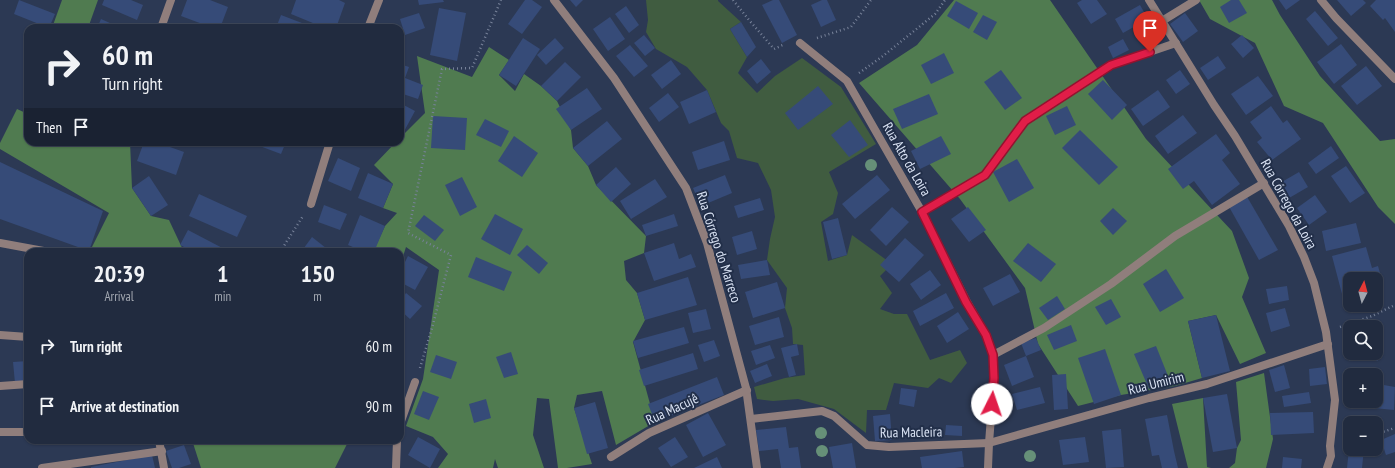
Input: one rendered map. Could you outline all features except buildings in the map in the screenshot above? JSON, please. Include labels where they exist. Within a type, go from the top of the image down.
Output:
[{"type":"street","points":[[162,24],[171,0]]},
{"type":"street","points":[[370,24],[379,0]]},
{"type":"street","name":"Rua Córrego do Marreco","points":[[554,0],[614,78],[686,188],[707,243],[746,390],[757,468]]},
{"type":"street","name":"Rua Córrego da Loira","points":[[1149,0],[1264,183],[1289,226],[1304,257],[1314,283],[1326,332],[1335,400],[1330,446],[1331,456],[1327,468]]},
{"type":"street","points":[[1162,21],[1196,0]]},
{"type":"street","points":[[1321,0],[1336,18],[1395,79]]},
{"type":"street","name":"Rua Alto da Loira","points":[[800,43],[847,81],[922,212],[966,302],[986,335],[993,355],[994,378],[988,443],[988,468]]},
{"type":"street","points":[[922,212],[985,175],[1025,121],[1111,65],[1176,43]]},
{"type":"street","points":[[311,204],[329,146]]},
{"type":"street","points":[[993,355],[1044,328],[1111,284],[1175,236],[1264,183]]},
{"type":"street","points":[[0,243],[27,248]]},
{"type":"street","points":[[0,335],[24,338]]},
{"type":"street","name":"Rua Umirim","points":[[988,443],[1148,398],[1207,384],[1328,344]]},
{"type":"street","points":[[404,413],[415,382]]},
{"type":"street","points":[[0,386],[24,384]]},
{"type":"street","name":"Rua Macujê","points":[[611,457],[649,433],[746,390]]},
{"type":"street","name":"Rua Macleira","points":[[751,419],[822,411],[834,416],[867,445],[889,446],[988,443]]},
{"type":"street","points":[[0,432],[24,432]]},
{"type":"street","points":[[160,444],[164,468]]},
{"type":"street","points":[[396,468],[398,444]]},
{"type":"street","points":[[42,468],[162,451]]},
{"type":"path","points":[[415,382],[432,328],[451,255],[408,234],[442,69],[472,68],[500,0]]},
{"type":"path","points":[[733,0],[774,49],[787,43],[800,43],[852,27],[871,0]]},
{"type":"path","points":[[847,81],[883,56],[935,14],[945,0]]},
{"type":"path","points":[[283,248],[311,204]]},
{"type":"path","points":[[1326,332],[1372,316],[1395,305]]},
{"type":"path","points":[[1383,432],[1395,428]]},
{"type":"green space","points":[[62,0],[98,0],[89,24],[53,24]]},
{"type":"green space","points":[[646,0],[718,0],[741,22],[730,29],[747,57],[738,73],[757,93],[775,76],[802,58],[841,87],[876,144],[829,172],[838,193],[833,214],[821,222],[828,261],[847,255],[852,235],[892,264],[880,276],[892,293],[880,309],[894,314],[907,314],[930,360],[960,350],[967,363],[951,383],[939,378],[928,388],[894,383],[886,410],[867,410],[866,433],[834,409],[798,399],[773,401],[757,399],[754,387],[785,378],[805,375],[803,345],[793,344],[792,328],[785,308],[787,288],[767,260],[775,217],[771,190],[758,163],[737,158],[729,131],[721,123],[707,90],[687,67],[656,49],[646,32],[648,20]]},
{"type":"green space","points":[[954,0],[1050,0],[1146,139],[1232,231],[1249,278],[1242,297],[1266,353],[1240,364],[1216,315],[1188,321],[1202,378],[1175,386],[1121,395],[1078,406],[1038,344],[1025,288],[960,199],[859,83],[917,45]]},
{"type":"green space","points":[[1199,0],[1272,0],[1280,15],[1320,76],[1380,141],[1395,139],[1395,224],[1378,207],[1323,123],[1284,106],[1255,43],[1210,19]]},
{"type":"green space","points":[[489,47],[509,60],[499,75],[515,91],[524,74],[541,86],[557,101],[571,130],[573,148],[588,166],[596,185],[646,236],[644,253],[624,261],[626,280],[637,293],[645,320],[633,342],[655,422],[616,445],[602,391],[577,395],[574,408],[592,464],[558,468],[549,399],[537,398],[533,435],[544,468],[498,468],[495,459],[493,468],[438,468],[448,454],[433,437],[406,426],[423,379],[439,270],[406,247],[404,253],[404,248],[375,248],[385,226],[397,213],[383,208],[393,184],[374,165],[392,146],[404,146],[404,134],[425,113],[417,56],[472,77]]},
{"type":"green space","points":[[17,109],[24,112],[24,146],[130,146],[132,188],[151,216],[169,220],[182,248],[93,248],[92,247],[109,213],[0,149],[0,143]]},
{"type":"green space","points":[[1264,373],[1273,439],[1266,468],[1229,468],[1235,463],[1237,448],[1241,440],[1236,382]]},
{"type":"green space","points":[[1203,398],[1207,467],[1211,468],[1188,468],[1172,404]]},
{"type":"green space","points":[[193,444],[347,444],[335,468],[201,468]]},
{"type":"route","points":[[992,404],[994,378],[993,355],[986,335],[966,302],[922,212],[985,175],[1025,121],[1111,65],[1150,52]]}]
